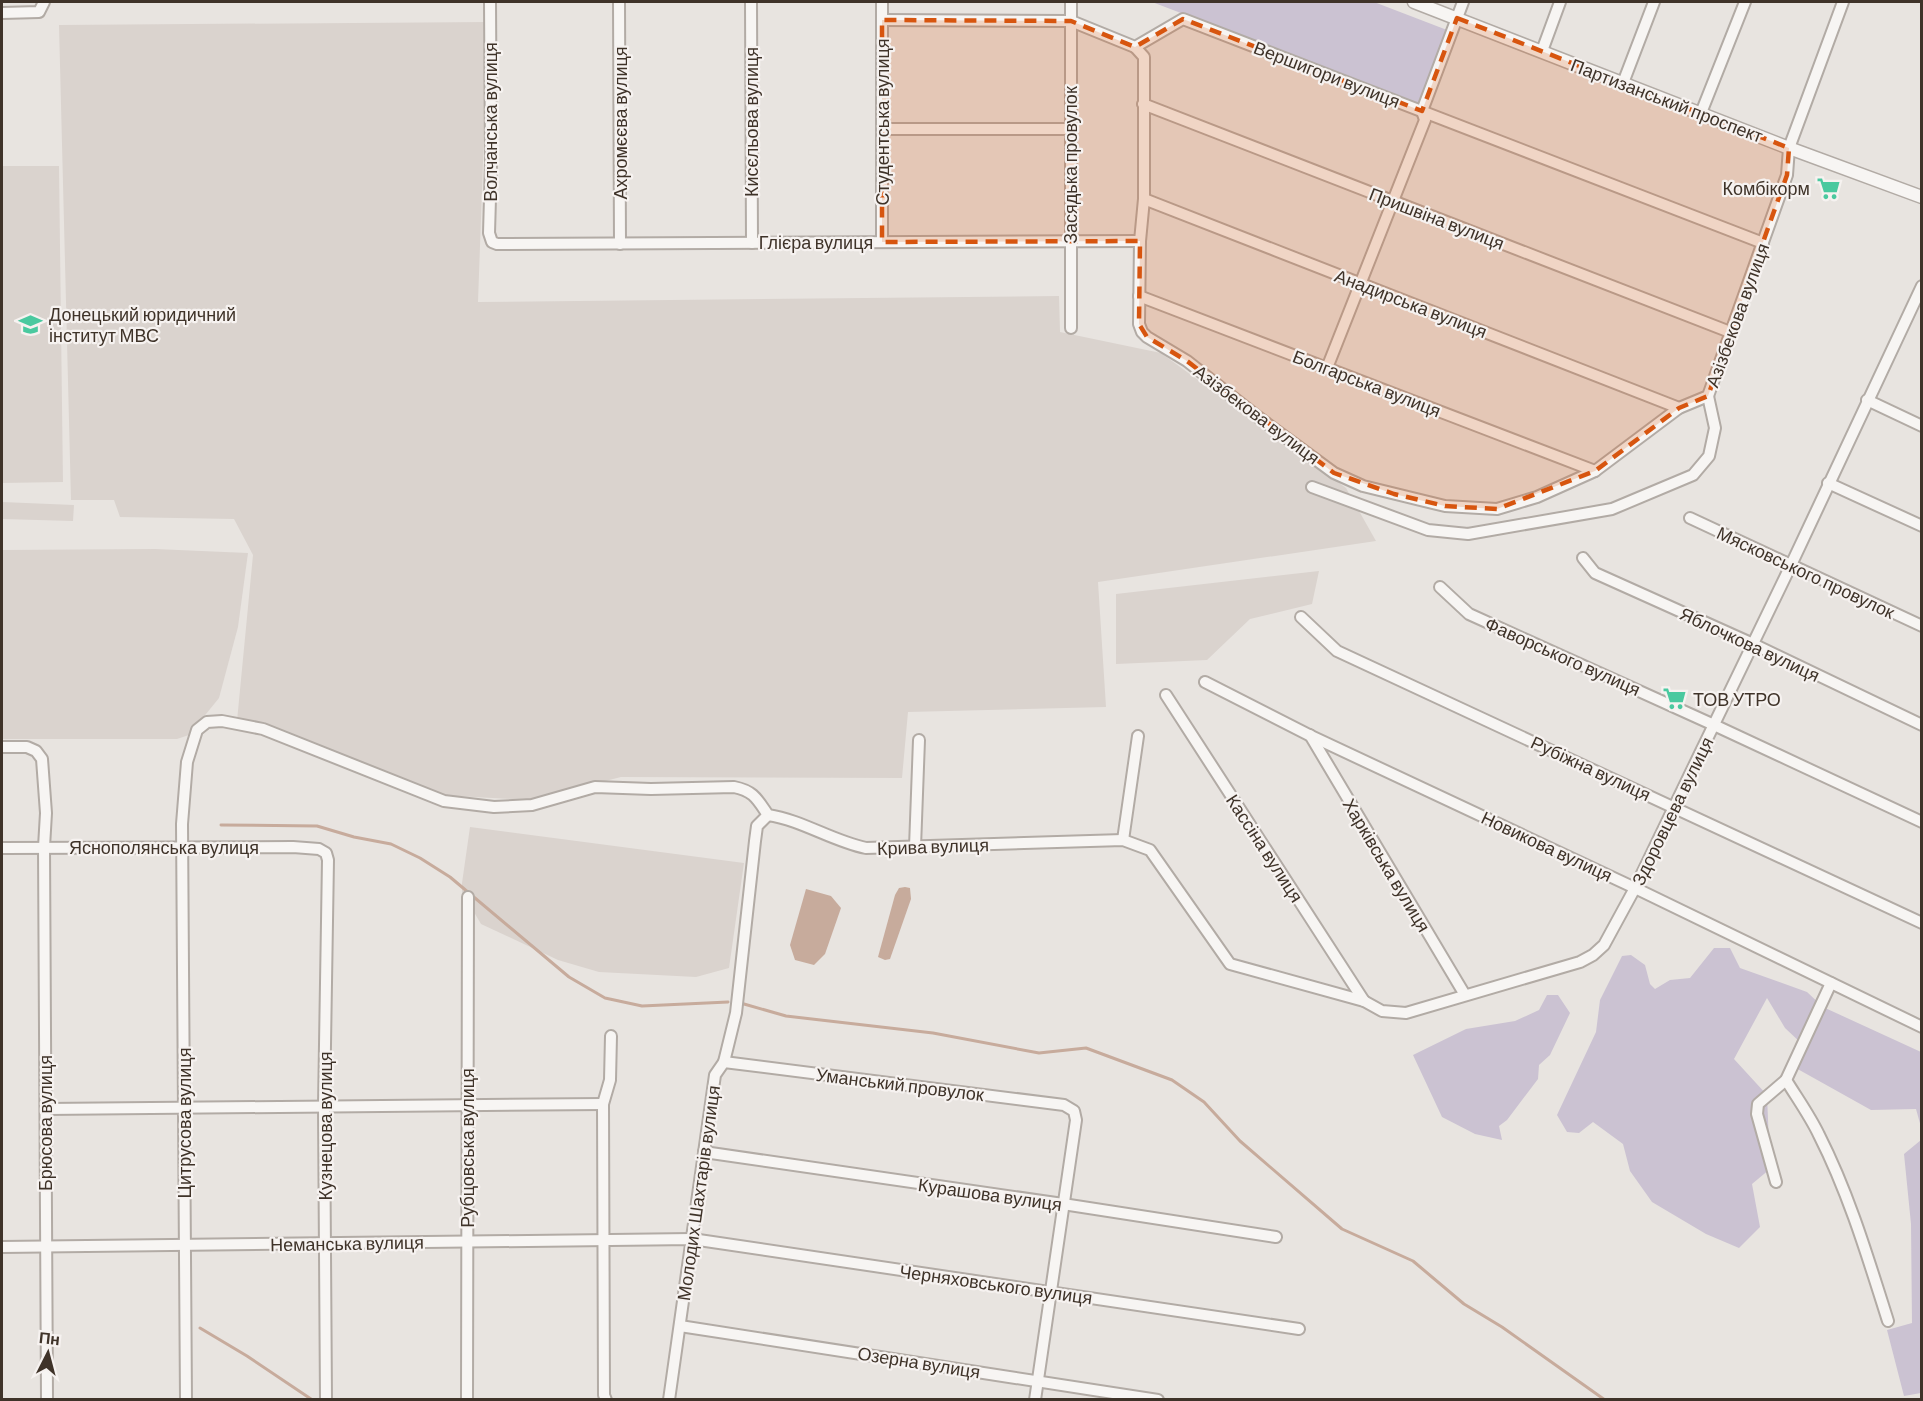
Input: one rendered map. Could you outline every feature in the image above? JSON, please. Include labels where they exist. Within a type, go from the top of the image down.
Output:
[{"type":"street","points":[[2,13],[39,12],[44,2]]},
{"type":"street","name":"Волчанська вулиця","points":[[490,2],[489,233],[492,242]]},
{"type":"street","name":"Ахромєєва вулиця","points":[[619,2],[620,244]]},
{"type":"street","name":"Кисєльова вулиця","points":[[751,2],[752,243]]},
{"type":"street","name":"Студентська вулиця","points":[[882,2],[882,242]]},
{"type":"street","name":"Засядька провулок","points":[[1071,2],[1071,328]]},
{"type":"street","name":"Партизанський проспект","points":[[1414,2],[1789,148],[1922,197]]},
{"type":"street","points":[[1327,368],[1425,120],[1422,111],[1463,2]]},
{"type":"street","points":[[1542,51],[1560,2]]},
{"type":"street","points":[[1623,82],[1654,2]]},
{"type":"street","points":[[1701,113],[1745,2]]},
{"type":"street","name":"Азізбекова вулиця","points":[[1139,296],[1139,324],[1147,338],[1187,361],[1258,417],[1334,472],[1363,486],[1445,506],[1497,509],[1537,497],[1596,471],[1679,408],[1708,396],[1787,175],[1789,148],[1843,2]]},
{"type":"street","name":"Вершигори вулиця","points":[[1135,46],[1183,19],[1763,243]]},
{"type":"street","points":[[882,20],[1071,21],[1135,46],[1144,57],[1144,199],[1140,241],[1139,296]]},
{"type":"street","name":"Пришвіна вулиця","points":[[1143,104],[1730,332]]},
{"type":"street","points":[[882,129],[1071,129]]},
{"type":"street","name":"Анадирська вулиця","points":[[1144,199],[1679,408]]},
{"type":"street","name":"Глієра вулиця","points":[[492,242],[502,244],[620,244],[1140,241]]},
{"type":"street","name":"Здоровцева вулиця","points":[[1230,964],[1364,1001],[1382,1011],[1406,1013],[1580,962],[1593,955],[1604,945],[1635,888],[1714,725],[1922,286]]},
{"type":"street","name":"Болгарська вулиця","points":[[1139,296],[1596,471]]},
{"type":"street","points":[[1312,487],[1428,530],[1468,534],[1612,510],[1693,475],[1709,456],[1714,428],[1708,396]]},
{"type":"street","points":[[1867,400],[1922,426]]},
{"type":"street","points":[[1828,483],[1922,526]]},
{"type":"street","name":"Мясковського провулок","points":[[1690,518],[1922,626]]},
{"type":"street","name":"Яблочкова вулиця","points":[[1583,558],[1595,573],[1922,724]]},
{"type":"street","name":"Фаворського вулиця","points":[[1440,587],[1469,614],[1922,822]]},
{"type":"street","name":"Рубіжна вулиця","points":[[1301,617],[1337,651],[1922,923]]},
{"type":"street","name":"Новикова вулиця","points":[[1205,682],[1310,735],[1635,888],[1922,1027]]},
{"type":"street","name":"Кассіна вулиця","points":[[1166,695],[1364,1001]]},
{"type":"street","name":"Цитрусова вулиця","points":[[186,1400],[182,847],[187,762],[197,730],[207,722],[222,721],[263,729],[444,801],[494,807],[532,805],[595,787],[651,789],[734,787],[747,789],[756,797],[768,815]]},
{"type":"street","name":"Харківська вулиця","points":[[1310,735],[1465,995]]},
{"type":"street","points":[[1123,840],[1138,736]]},
{"type":"street","points":[[915,847],[919,740]]},
{"type":"street","name":"Брюсова вулиця","points":[[2,747],[27,747],[36,751],[42,759],[46,813],[44,848],[47,1400]]},
{"type":"street","name":"Крива вулиця","points":[[768,815],[784,817],[835,839],[867,848],[1123,840],[1150,850],[1230,964]]},
{"type":"street","name":"Молодих Шахтарів вулиця","points":[[669,1400],[715,1076],[724,1062],[739,992],[758,826],[768,815]]},
{"type":"street","name":"Яснополянська вулиця","points":[[2,848],[293,847],[319,849],[326,853]]},
{"type":"street","name":"Кузнецова вулиця","points":[[326,853],[328,860],[324,1106],[326,1400]]},
{"type":"street","name":"Рубцовська вулиця","points":[[468,897],[468,1400]]},
{"type":"street","points":[[1776,1182],[1757,1114],[1758,1104],[1786,1080],[1832,983]]},
{"type":"street","points":[[606,1400],[604,1395],[603,1104],[610,1080],[610,1036]]},
{"type":"street","name":"Уманський провулок","points":[[724,1062],[1064,1105],[1074,1111],[1076,1120],[1063,1204]]},
{"type":"street","points":[[1786,1080],[1818,1133],[1836,1171],[1861,1237],[1888,1320]]},
{"type":"street","points":[[46,1109],[603,1104]]},
{"type":"street","name":"Курашова вулиця","points":[[704,1152],[1276,1237]]},
{"type":"street","points":[[1035,1400],[1063,1204]]},
{"type":"street","name":"Неманська вулиця","points":[[2,1247],[692,1239]]},
{"type":"street","name":"Черняховського вулиця","points":[[692,1239],[1299,1329]]},
{"type":"street","name":"Озерна вулиця","points":[[680,1326],[1158,1400]]},
{"type":"highlighted area","points":[[1457,18],[1789,148],[1787,175],[1708,396],[1679,408],[1595,471],[1497,509],[1445,506],[1394,494],[1334,473],[1187,361],[1147,337],[1139,324],[1140,241],[882,242],[882,20],[1071,21],[1135,47],[1183,19],[1422,111]]},
{"type":"shaded area","points":[[1152,2],[1374,2],[1447,30],[1419,104]]},
{"type":"shaded area","points":[[488,22],[478,302],[1059,296],[1060,332],[1161,353],[1346,488],[1376,541],[1098,582],[1106,707],[908,712],[902,778],[621,777],[530,800],[438,795],[237,721],[253,555],[234,519],[120,517],[114,500],[71,500],[59,25]]},
{"type":"shaded area","name":"Донецький юридичний інститут МВС","points":[[2,166],[59,166],[63,482],[2,483]]},
{"type":"shaded area","points":[[2,502],[74,505],[73,521],[2,519]]},
{"type":"shaded area","points":[[155,549],[248,553],[238,627],[219,698],[189,735],[177,739],[2,739],[2,550]]},
{"type":"shaded area","points":[[1319,571],[1312,604],[1250,619],[1207,660],[1116,664],[1116,594]]},
{"type":"shaded area","points":[[470,827],[744,863],[729,968],[696,977],[599,972],[558,960],[481,924],[462,892]]},
{"type":"shaded area","points":[[899,888],[910,888],[911,899],[890,959],[885,960],[878,957],[895,895]]},
{"type":"shaded area","points":[[806,889],[831,896],[841,908],[825,954],[814,965],[795,960],[790,945]]},
{"type":"shaded area","points":[[1714,948],[1730,948],[1740,968],[1807,992],[1823,1007],[1921,1052],[1921,1127],[1916,1109],[1871,1110],[1794,1067],[1802,1044],[1785,1028],[1767,998],[1734,1059],[1767,1095],[1770,1169],[1752,1184],[1760,1227],[1739,1248],[1706,1234],[1652,1202],[1630,1171],[1623,1144],[1593,1122],[1579,1133],[1567,1132],[1557,1115],[1596,1032],[1600,1000],[1622,956],[1631,955],[1645,965],[1650,984],[1655,989],[1670,980],[1690,978]]},
{"type":"shaded area","points":[[1547,995],[1558,995],[1570,1013],[1550,1055],[1539,1065],[1538,1079],[1507,1120],[1499,1126],[1502,1140],[1475,1134],[1442,1117],[1413,1055],[1466,1029],[1515,1021],[1539,1010]]},
{"type":"shaded area","points":[[1921,1140],[1921,1393],[1904,1396],[1887,1330],[1912,1323],[1911,1224],[1904,1154]]},
{"type":"waterway","points":[[221,825],[317,826],[354,837],[391,844],[420,858],[450,877],[569,977],[605,998],[642,1006],[728,1002]]},
{"type":"waterway","points":[[744,1004],[786,1016],[933,1033],[1039,1053],[1086,1048],[1172,1080],[1204,1102],[1240,1141],[1342,1229],[1413,1261],[1464,1304],[1502,1327],[1605,1400]]},
{"type":"waterway","points":[[200,1328],[311,1399]]},
{"type":"place","name":"Комбікорм","points":[[1828,188]]},
{"type":"place","name":"Донецький юридичний інститут МВС","points":[[31,324]]},
{"type":"place","name":"ТОВ УТРО","points":[[1675,699]]}]
